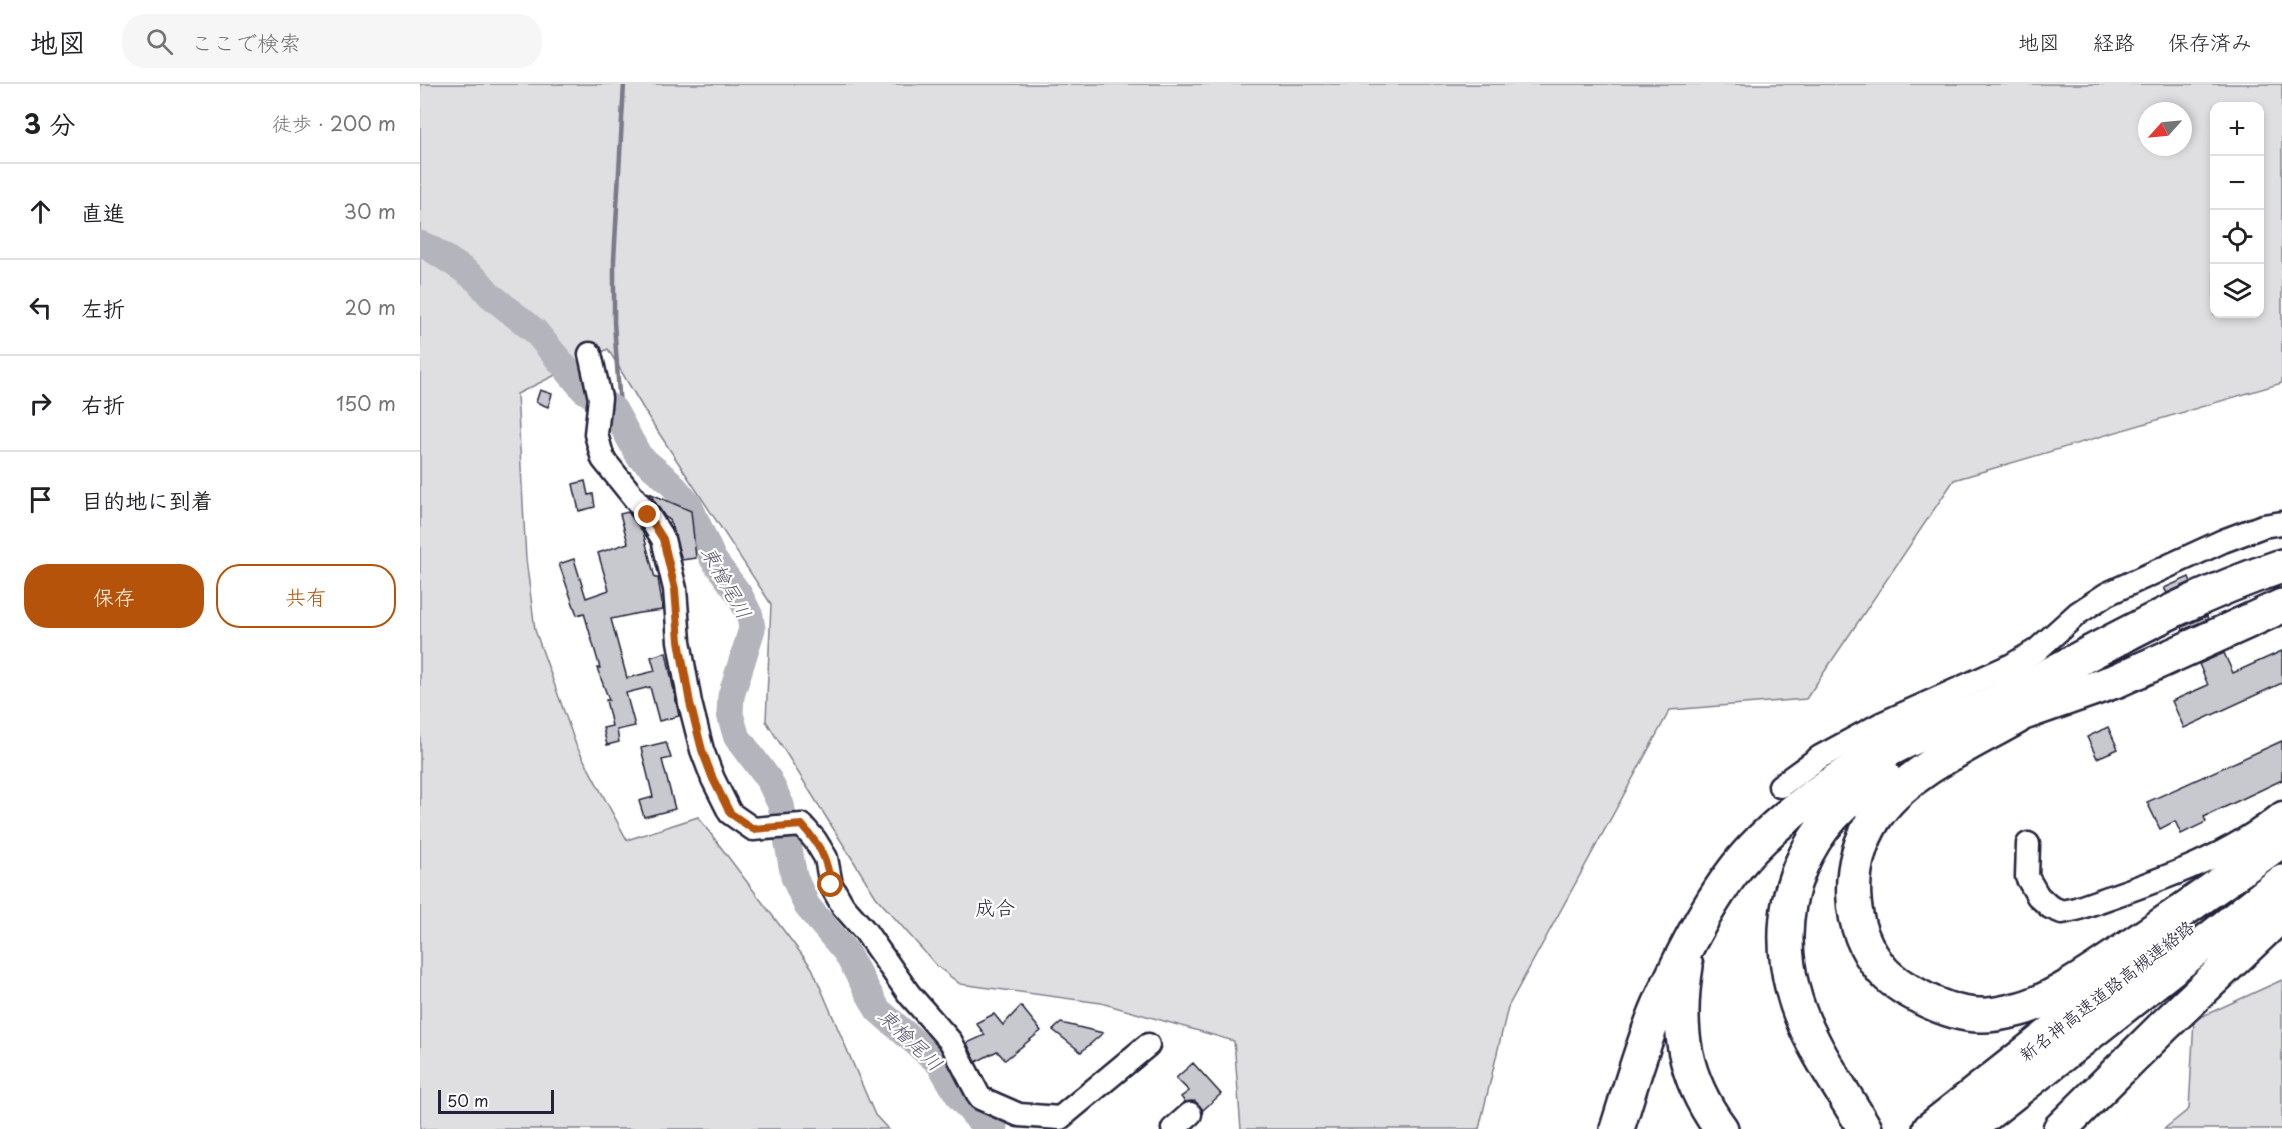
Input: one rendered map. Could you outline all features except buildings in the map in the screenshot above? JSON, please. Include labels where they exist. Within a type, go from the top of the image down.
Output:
[{"type":"highway","points":[[1617,1129],[1659,1004],[1690,942],[1720,891],[1751,850],[1795,810],[1844,776],[1898,745],[2018,692],[2186,603],[2282,566]]},
{"type":"highway","points":[[1865,1129],[1809,1032],[1793,992],[1786,954],[1785,916],[1793,886],[1803,860],[1820,831],[1842,806],[1868,784],[1902,763],[1967,733],[2118,680],[2282,606]]},
{"type":"highway","points":[[2026,711],[1932,766],[1898,792],[1875,817],[1862,843],[1855,870],[1853,902],[1859,930],[1884,971],[1906,990],[1941,1008],[1980,1016],[2023,1009],[2062,990],[2189,907],[2282,840]]},
{"type":"highway","name":"新名神高速道路高槻連絡路","points":[[1929,1129],[2282,851]]},
{"type":"highway","name":"新名神高速道路高槻連絡路","points":[[1968,1129],[2282,882]]},
{"type":"highway","points":[[2060,1129],[2282,914]]},
{"type":"highway","points":[[1690,942],[1682,993],[1682,1023],[1686,1058],[1703,1104],[1721,1129]]},
{"type":"street","points":[[591,354],[600,398],[596,434],[603,459],[648,515],[663,539],[675,589],[679,641],[690,703],[702,750],[730,813],[753,829],[802,825],[826,858],[831,885],[843,906],[865,931],[909,994],[951,1042],[980,1098],[1022,1122],[1060,1119],[1148,1045]]},
{"type":"street","points":[[1780,786],[1820,756],[1862,734],[2012,665],[2037,650],[2078,613],[2107,594],[2223,541],[2263,526],[2282,523]]},
{"type":"street","points":[[2028,844],[2027,877],[2038,897],[2050,907],[2062,912],[2185,870],[2265,827],[2282,813]]},
{"type":"shaded area","points":[[420,84],[2282,84],[2282,383],[1954,480],[1806,699],[1670,710],[1508,1007],[1479,1129],[1241,1129],[1234,1041],[1101,1003],[960,984],[937,966],[876,897],[766,721],[771,604],[649,418],[608,349],[517,394],[526,559],[535,630],[576,745],[627,840],[698,817],[812,968],[875,1115],[888,1129],[420,1129]]},
{"type":"shaded area","points":[[2282,980],[2282,1129],[2164,1129],[2189,1109],[2194,1020]]},
{"type":"waterway","points":[[621,423],[614,322],[614,260],[624,84]]},
{"type":"waterway","name":"東檜尾川","points":[[420,244],[464,270],[490,295],[535,331],[583,389],[614,410],[639,456],[670,482],[689,505],[713,559],[739,594],[750,616],[752,629],[731,696],[730,714],[736,735],[769,780],[781,805],[794,877],[807,906],[846,952],[878,1010],[939,1063],[960,1098],[977,1118],[994,1129]]},
{"type":"district","name":"成合","points":[[995,907]]},
{"type":"route","points":[[648,515],[663,539],[675,589],[679,641],[690,703],[702,750],[713,779],[730,813],[753,829],[779,825],[802,825],[826,858],[831,885]]}]
